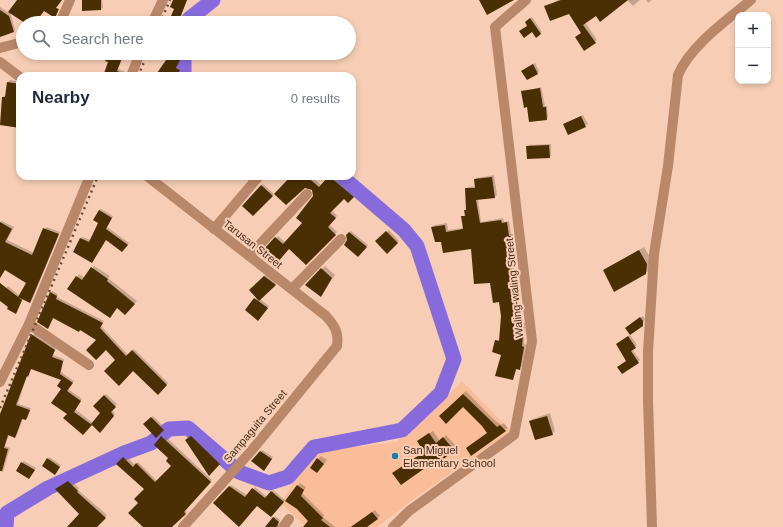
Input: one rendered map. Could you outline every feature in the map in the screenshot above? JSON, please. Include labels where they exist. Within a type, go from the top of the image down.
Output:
[{"type":"street","points":[[63,16],[70,0]]},
{"type":"street","points":[[155,16],[163,0]]},
{"type":"street","name":"Waling-waling Street","points":[[393,527],[409,511],[514,435],[532,341],[495,27],[526,0]]},
{"type":"street","points":[[652,527],[648,352],[654,254],[668,166],[678,75],[682,64],[710,36],[751,0]]},
{"type":"street","points":[[0,48],[16,44]]},
{"type":"street","points":[[133,72],[137,60]]},
{"type":"street","points":[[0,62],[16,74]]},
{"type":"street","points":[[0,382],[29,324],[88,180]]},
{"type":"street","name":"Tarusan Street","points":[[152,180],[326,316],[335,326],[338,337]]},
{"type":"street","points":[[214,229],[256,180]]},
{"type":"street","points":[[249,256],[307,194]]},
{"type":"street","points":[[292,289],[341,239]]},
{"type":"street","points":[[29,324],[90,365]]},
{"type":"street","name":"Sampaguita Street","points":[[183,527],[235,469],[337,346],[338,337]]},
{"type":"shaded area","name":"San Miguel Elementary School","points":[[462,381],[511,431],[415,498],[377,527],[306,527],[281,503],[302,468],[322,451],[396,442],[432,412]]},
{"type":"building","points":[[17,0],[62,0],[56,8],[59,9],[56,16],[52,16],[44,11],[40,16],[16,17],[8,12]]},
{"type":"building","points":[[82,0],[101,0],[101,10],[82,11]]},
{"type":"building","points":[[173,0],[187,0],[181,16],[171,16],[174,9],[170,7]]},
{"type":"building","points":[[479,0],[514,0],[487,15]]},
{"type":"building","points":[[561,0],[628,0],[600,22],[596,16],[583,25],[596,43],[584,51],[575,37],[581,33],[569,14],[550,21],[544,6]]},
{"type":"building","points":[[0,10],[9,16],[14,32],[0,37]]},
{"type":"building","points":[[530,18],[541,34],[536,38],[532,32],[524,38],[519,31],[527,26],[525,22]]},
{"type":"building","points":[[121,60],[117,71],[120,72],[104,72],[108,62],[105,61]]},
{"type":"building","points":[[166,60],[180,60],[176,68],[180,70],[179,72],[158,72]]},
{"type":"building","points":[[533,64],[538,74],[527,80],[521,71]]},
{"type":"building","points":[[7,82],[16,83],[16,127],[0,125],[2,97],[5,97]]},
{"type":"building","points":[[540,88],[543,107],[546,107],[547,120],[529,122],[527,107],[524,108],[521,91]]},
{"type":"building","points":[[581,116],[586,127],[568,135],[563,124]]},
{"type":"building","points":[[549,145],[550,158],[527,159],[526,146]]},
{"type":"building","points":[[492,177],[495,198],[476,200],[480,223],[501,220],[502,223],[507,222],[509,236],[511,236],[512,248],[509,248],[510,269],[512,269],[513,289],[515,288],[520,325],[524,325],[522,346],[524,347],[520,370],[516,369],[513,380],[495,376],[501,355],[492,352],[495,340],[499,341],[501,316],[499,302],[493,303],[490,283],[474,284],[471,249],[443,253],[441,242],[435,242],[431,227],[445,225],[446,232],[463,229],[461,216],[465,216],[464,210],[466,210],[465,188],[475,188],[474,179]]},
{"type":"building","points":[[287,180],[311,180],[319,187],[325,180],[334,180],[354,197],[348,203],[344,199],[330,213],[336,218],[328,227],[336,235],[306,265],[289,249],[277,263],[263,250],[275,237],[283,244],[302,223],[296,218],[313,196],[312,190],[305,188],[286,205],[274,194]]},
{"type":"building","points":[[261,185],[273,196],[253,216],[242,206]]},
{"type":"building","points":[[99,210],[112,218],[106,229],[128,245],[122,252],[106,240],[92,263],[73,252],[80,238],[89,242],[98,223],[93,220]]},
{"type":"building","points":[[0,222],[12,229],[5,242],[32,255],[43,228],[59,234],[30,303],[18,297],[26,283],[5,270],[0,278]]},
{"type":"building","points":[[386,231],[398,243],[387,254],[375,241]]},
{"type":"building","points":[[349,232],[367,247],[358,257],[344,245],[347,240],[346,235]]},
{"type":"building","points":[[639,250],[647,264],[646,274],[614,292],[603,270]]},
{"type":"building","points":[[91,267],[108,279],[107,281],[135,304],[125,315],[117,308],[110,318],[67,289],[76,276],[82,280]]},
{"type":"building","points":[[321,268],[332,278],[321,297],[305,285]]},
{"type":"building","points":[[264,276],[276,285],[259,301],[249,290]]},
{"type":"building","points":[[0,283],[22,300],[16,314],[7,309],[8,307],[0,301]]},
{"type":"building","points":[[50,292],[57,296],[56,299],[103,323],[100,328],[126,356],[132,350],[167,385],[158,395],[133,371],[119,386],[104,371],[115,360],[106,350],[96,360],[86,350],[96,340],[80,330],[79,332],[53,318],[48,329],[37,322]]},
{"type":"building","points":[[254,298],[268,308],[258,321],[245,310]]},
{"type":"building","points":[[640,317],[643,321],[643,326],[630,335],[625,328]]},
{"type":"building","points":[[31,334],[55,350],[52,357],[63,361],[60,374],[73,383],[67,391],[81,401],[74,412],[92,425],[83,435],[63,418],[67,414],[51,403],[61,389],[57,386],[61,380],[31,369],[16,405],[30,410],[26,420],[22,419],[15,438],[8,435],[4,448],[8,449],[2,471],[0,471],[0,414]]},
{"type":"building","points":[[628,336],[636,348],[631,351],[639,363],[622,374],[617,367],[626,361],[616,344]]},
{"type":"building","points":[[463,394],[497,427],[500,425],[506,431],[471,456],[466,448],[487,433],[482,426],[463,407],[446,424],[439,416]]},
{"type":"building","points":[[104,395],[116,407],[111,412],[114,416],[100,433],[91,424],[100,413],[93,406]]},
{"type":"building","points":[[547,416],[553,435],[535,440],[529,421]]},
{"type":"building","points":[[151,417],[164,430],[156,438],[143,424]]},
{"type":"building","points":[[429,433],[436,443],[443,437],[454,450],[438,464],[435,461],[401,485],[392,473],[424,452],[417,441]]},
{"type":"building","points":[[161,436],[211,482],[184,512],[186,514],[172,527],[143,527],[128,513],[138,503],[134,499],[144,489],[116,464],[123,457],[133,467],[136,463],[155,482],[171,466],[166,461],[168,458],[154,445]]},
{"type":"building","points":[[191,436],[220,464],[209,476],[185,440]]},
{"type":"building","points":[[260,451],[272,459],[264,471],[251,461]]},
{"type":"building","points":[[47,458],[60,467],[55,475],[42,466]]},
{"type":"building","points":[[317,458],[324,464],[317,473],[310,468]]},
{"type":"building","points":[[21,462],[35,470],[29,479],[16,471]]},
{"type":"building","points":[[68,481],[78,491],[77,492],[106,518],[97,527],[67,527],[79,514],[55,489]]},
{"type":"building","points":[[297,485],[304,490],[301,496],[323,518],[321,520],[330,527],[303,527],[308,521],[297,509],[285,501]]},
{"type":"building","points":[[229,486],[245,497],[252,488],[265,498],[271,491],[284,502],[271,517],[257,506],[239,527],[213,503]]},
{"type":"building","points":[[372,512],[378,519],[367,527],[351,527]]},
{"type":"building","points":[[273,517],[279,522],[277,527],[265,527]]},
{"type":"waterway","points":[[193,16],[213,0]]},
{"type":"waterway","points":[[184,60],[184,72]]},
{"type":"waterway","points":[[6,527],[7,513],[48,488],[124,453],[151,443],[169,429],[188,428],[239,472],[269,483],[288,477],[314,447],[402,430],[441,393],[454,359],[417,246],[404,230],[346,180]]},
{"type":"railway","points":[[163,16],[170,0]]},
{"type":"railway","points":[[140,72],[145,60]]},
{"type":"railway","points":[[0,408],[96,180]]},
{"type":"place","name":"San Miguel Elementary School","points":[[395,456]]}]
